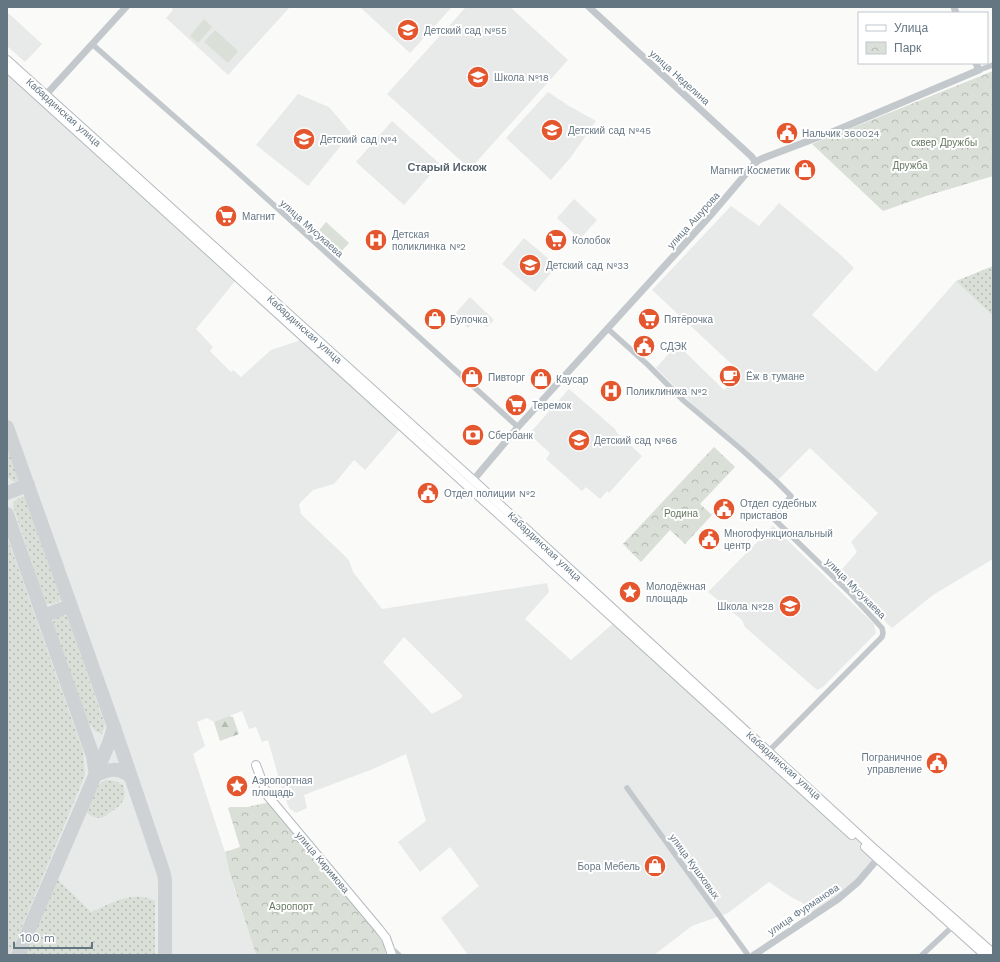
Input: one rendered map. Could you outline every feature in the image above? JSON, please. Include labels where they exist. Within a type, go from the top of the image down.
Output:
[{"type":"main road","name":"Кабардинская улица","points":[[7,60],[44,97],[470,483],[880,857],[952,927],[985,955]]},
{"type":"main road","name":"Кабардинская улица","points":[[7,68],[44,97]]},
{"type":"main road","name":"улица Киримова","points":[[256,765],[267,795],[369,917],[386,938],[390,946]]},
{"type":"main road","name":"Кабардинская улица","points":[[880,857],[993,953]]},
{"type":"main road","points":[[390,946],[392,955]]},
{"type":"street","points":[[44,97],[126,7]]},
{"type":"street","name":"улица Неделина","points":[[589,7],[756,162]]},
{"type":"street","name":"улица Мусукаева","points":[[92,44],[233,168],[518,427]]},
{"type":"street","points":[[976,64],[979,70]]},
{"type":"street","name":"улица Ашурова","points":[[470,483],[518,427],[710,216],[756,162],[993,65]]},
{"type":"street","name":"улица Мусукаева","points":[[608,329],[648,365],[684,401],[747,455],[791,496],[773,518],[849,592],[882,628],[882,637],[766,753]]},
{"type":"street","name":"улица Кушховых","points":[[627,788],[748,955]]},
{"type":"street","name":"улица Фурманова","points":[[754,955],[838,899],[858,882],[880,857]]},
{"type":"street","points":[[922,955],[952,927]]},
{"type":"street","name":"улица Киримова","points":[[390,946],[399,955]]},
{"type":"shaded area","points":[[171,7],[290,7],[228,75],[166,18],[173,10]]},
{"type":"shaded area","name":"Детский сад №55","points":[[360,7],[452,7],[410,53]]},
{"type":"shaded area","name":"Школа №18","points":[[466,7],[510,7],[568,60],[470,169],[387,94]]},
{"type":"shaded area","points":[[7,12],[42,44],[25,62],[7,46]]},
{"type":"shaded area","points":[[10,71],[402,427],[365,470],[354,460],[334,484],[313,490],[299,504],[301,514],[349,560],[353,572],[382,609],[547,583],[549,592],[525,619],[571,660],[616,621],[878,859],[870,870],[815,914],[801,902],[769,882],[728,913],[692,926],[654,955],[468,955],[441,918],[479,886],[450,847],[420,872],[398,842],[426,821],[406,754],[373,769],[304,795],[307,808],[296,813],[289,808],[268,740],[262,742],[256,727],[249,729],[242,711],[214,722],[207,718],[197,722],[205,746],[193,754],[225,852],[229,872],[256,955],[7,955],[7,75]],"holes":[[[236,280],[301,340],[271,350],[241,377],[233,370],[231,372],[210,351],[213,347],[196,329]],[[404,637],[463,696],[460,699],[432,714],[383,662]]]},
{"type":"shaded area","name":"Детский сад №45","points":[[548,92],[596,121],[571,157],[551,180],[506,138]]},
{"type":"shaded area","name":"Детский сад №4","points":[[298,94],[329,107],[351,133],[308,186],[256,145]]},
{"type":"shaded area","points":[[392,121],[440,164],[404,205],[356,162]]},
{"type":"shaded area","points":[[574,199],[597,220],[580,239],[557,218]]},
{"type":"shaded area","points":[[779,203],[842,256],[854,268],[812,315],[876,372],[956,281],[993,316],[993,559],[933,595],[892,628],[837,575],[857,552],[851,542],[878,513],[810,448],[779,479],[703,415],[656,368],[677,344],[724,390],[740,372],[652,290],[731,206],[759,226]]},
{"type":"shaded area","name":"Детский сад №33","points":[[524,238],[557,266],[535,292],[502,264]]},
{"type":"shaded area","points":[[470,297],[494,320],[487,327],[477,317],[468,328],[454,315]]},
{"type":"shaded area","name":"Детский сад №66","points":[[569,389],[615,429],[617,433],[642,456],[609,493],[607,491],[600,499],[586,487],[582,491],[546,459],[550,453],[529,434]]},
{"type":"shaded area","name":"Школа №28","points":[[773,526],[874,624],[876,633],[823,687],[817,690],[745,627],[742,620],[708,592]]},
{"type":"green space","points":[[204,19],[212,27],[198,43],[190,36]]},
{"type":"green space","points":[[215,30],[238,51],[228,63],[204,42]]},
{"type":"green space","name":"сквер Дружбы","points":[[993,71],[993,176],[926,196],[883,211],[812,144]]},
{"type":"green space","points":[[326,222],[349,243],[339,254],[316,234]]},
{"type":"green space","points":[[993,266],[993,316],[956,281]]},
{"type":"green space","points":[[7,445],[20,481],[14,482],[7,477]]},
{"type":"green space","name":"Родина","points":[[714,447],[735,467],[700,504],[712,515],[685,544],[670,530],[641,562],[623,544]]},
{"type":"green space","points":[[25,496],[61,600],[53,604],[46,604],[13,506],[16,500]]},
{"type":"green space","points":[[7,537],[83,751],[85,775],[9,955],[7,955]]},
{"type":"green space","points":[[56,616],[67,616],[105,725],[102,734],[92,727],[85,716],[53,623]]},
{"type":"green space","points":[[229,716],[233,717],[239,734],[220,741],[214,722]]},
{"type":"green space","points":[[105,780],[115,781],[123,785],[125,794],[120,805],[104,817],[97,818],[88,814],[86,810],[98,786]]},
{"type":"green space","name":"Аэропорт","points":[[268,803],[379,936],[384,946],[386,955],[256,955],[229,871],[225,852],[240,847],[228,808],[247,807]]},
{"type":"green space","points":[[57,879],[91,912],[130,897],[146,898],[155,901],[155,955],[23,955]]},
{"type":"taxiway","points":[[7,427],[114,727],[164,874],[165,955]]},
{"type":"taxiway","points":[[7,493],[28,485]]},
{"type":"taxiway","points":[[7,514],[93,756],[96,775]]},
{"type":"taxiway","points":[[43,616],[70,606]]},
{"type":"taxiway","points":[[18,955],[109,743],[114,727]]},
{"type":"taxiway","points":[[96,775],[105,771],[117,770],[130,776]]},
{"type":"place","name":"Детский сад №55","points":[[408,30]]},
{"type":"place","name":"Школа №18","points":[[478,77]]},
{"type":"place","name":"Детский сад №45","points":[[552,130]]},
{"type":"place","name":"Нальчик 360024","points":[[787,133]]},
{"type":"place","name":"Детский сад №4","points":[[304,139]]},
{"type":"place","name":"Магнит Косметик","points":[[805,170]]},
{"type":"place","name":"Магнит","points":[[226,216]]},
{"type":"place","name":"Детская поликлинка №2","points":[[376,240]]},
{"type":"place","name":"Колобок","points":[[556,240]]},
{"type":"place","name":"Детский сад №33","points":[[530,265]]},
{"type":"place","name":"Булочка","points":[[435,319]]},
{"type":"place","name":"Пятёрочка","points":[[649,319]]},
{"type":"place","name":"СДЭК","points":[[644,346]]},
{"type":"place","name":"Ёж в тумане","points":[[730,376]]},
{"type":"place","name":"Пивторг","points":[[472,377]]},
{"type":"place","name":"Каусар","points":[[541,379]]},
{"type":"place","name":"Поликлиника №2","points":[[611,391]]},
{"type":"place","name":"Теремок","points":[[516,405]]},
{"type":"place","name":"Сбербанк","points":[[473,435]]},
{"type":"place","name":"Детский сад №66","points":[[579,440]]},
{"type":"place","name":"Отдел полиции №2","points":[[428,493]]},
{"type":"place","name":"Отдел судебных приставов","points":[[724,509]]},
{"type":"place","name":"Многофункциональный центр","points":[[709,539]]},
{"type":"place","name":"Молодёжная площадь","points":[[630,592]]},
{"type":"place","name":"Школа №28","points":[[790,606]]},
{"type":"place","name":"Пограничное управление","points":[[937,763]]},
{"type":"place","name":"Аэропортная площадь","points":[[237,786]]},
{"type":"place","name":"Бора Мебель","points":[[655,866]]},
{"type":"district","name":"Старый Искож","points":[[447,167]]},
{"type":"park label","name":"Дружба","points":[[910,165]]}]
